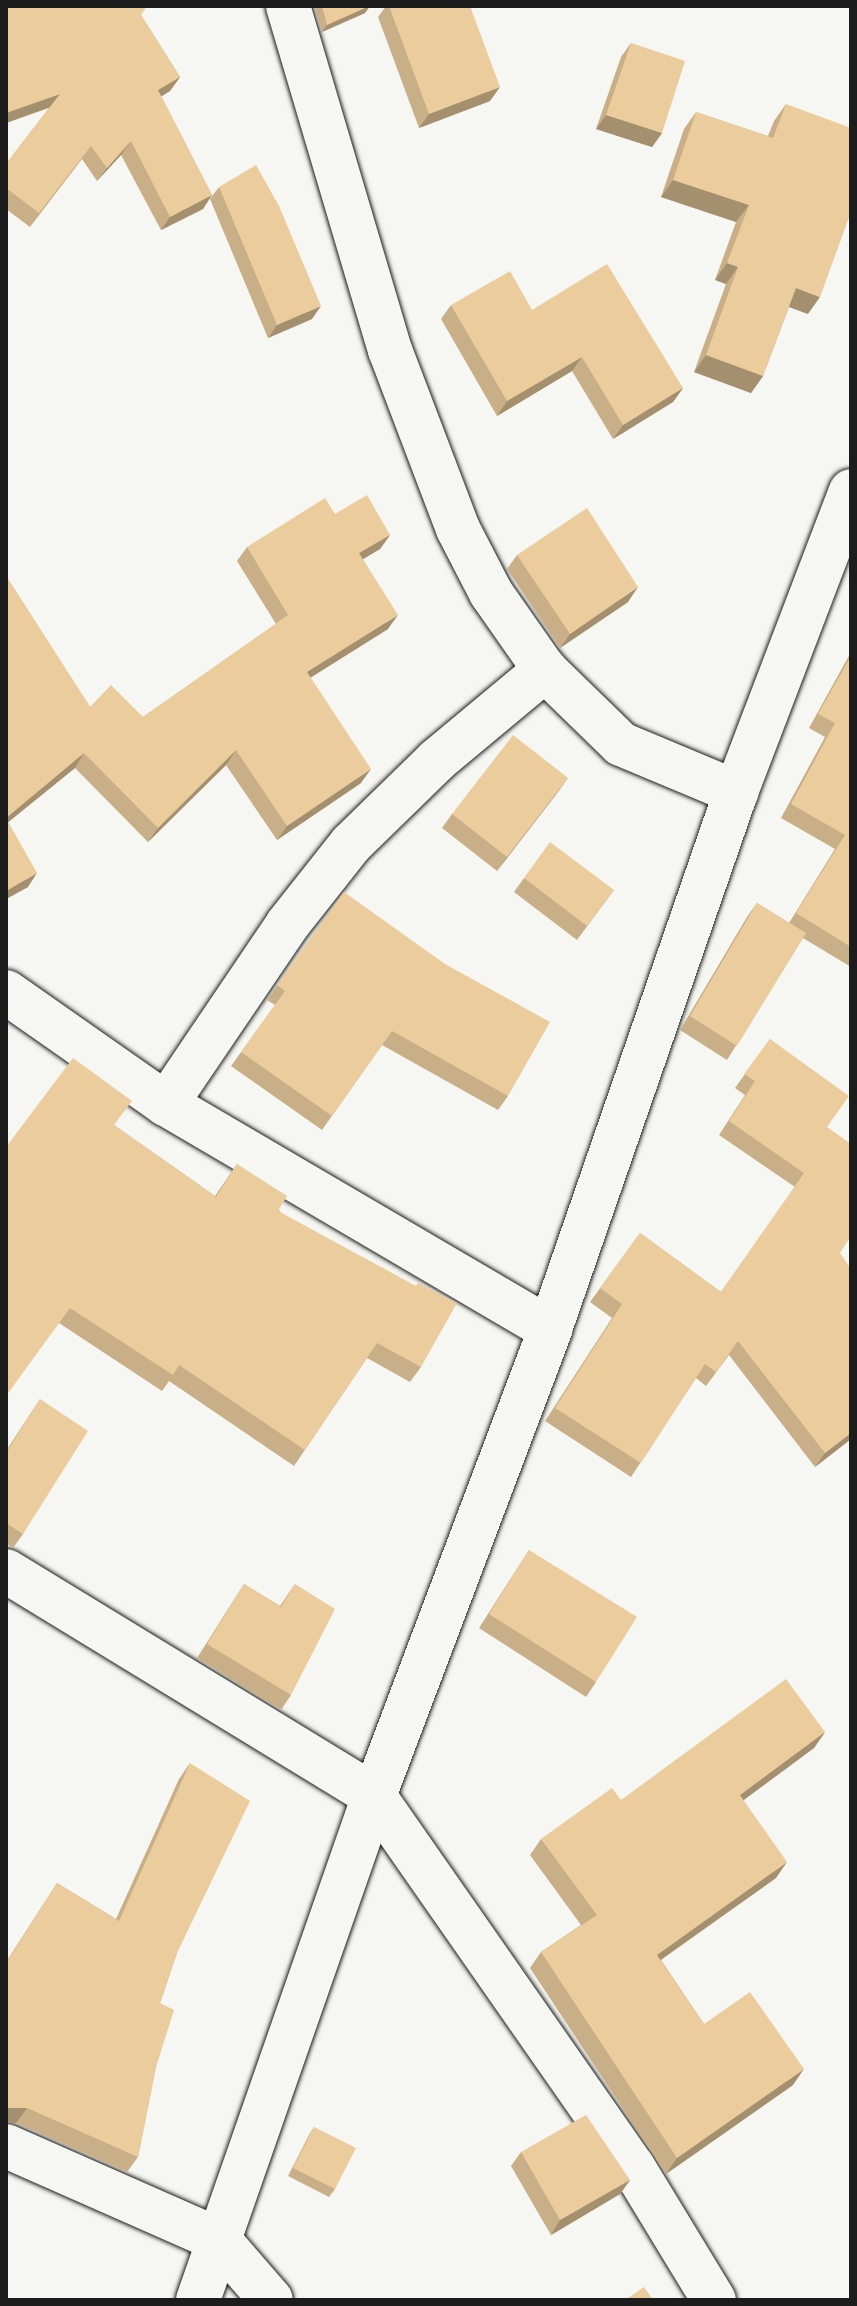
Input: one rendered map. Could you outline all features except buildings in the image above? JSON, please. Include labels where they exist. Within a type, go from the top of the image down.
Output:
[{"type":"street","points":[[288,6],[390,350],[452,514],[491,593],[545,670],[621,744],[736,792]]},
{"type":"street","points":[[198,2300],[374,1796],[550,1329],[736,792],[851,491]]},
{"type":"street","points":[[166,1104],[287,925],[351,844],[437,760],[545,670]]},
{"type":"street","points":[[6,992],[166,1104],[550,1329]]},
{"type":"street","points":[[6,1571],[374,1796],[633,2167],[714,2300]]},
{"type":"street","points":[[6,2146],[219,2240],[271,2300]]}]
